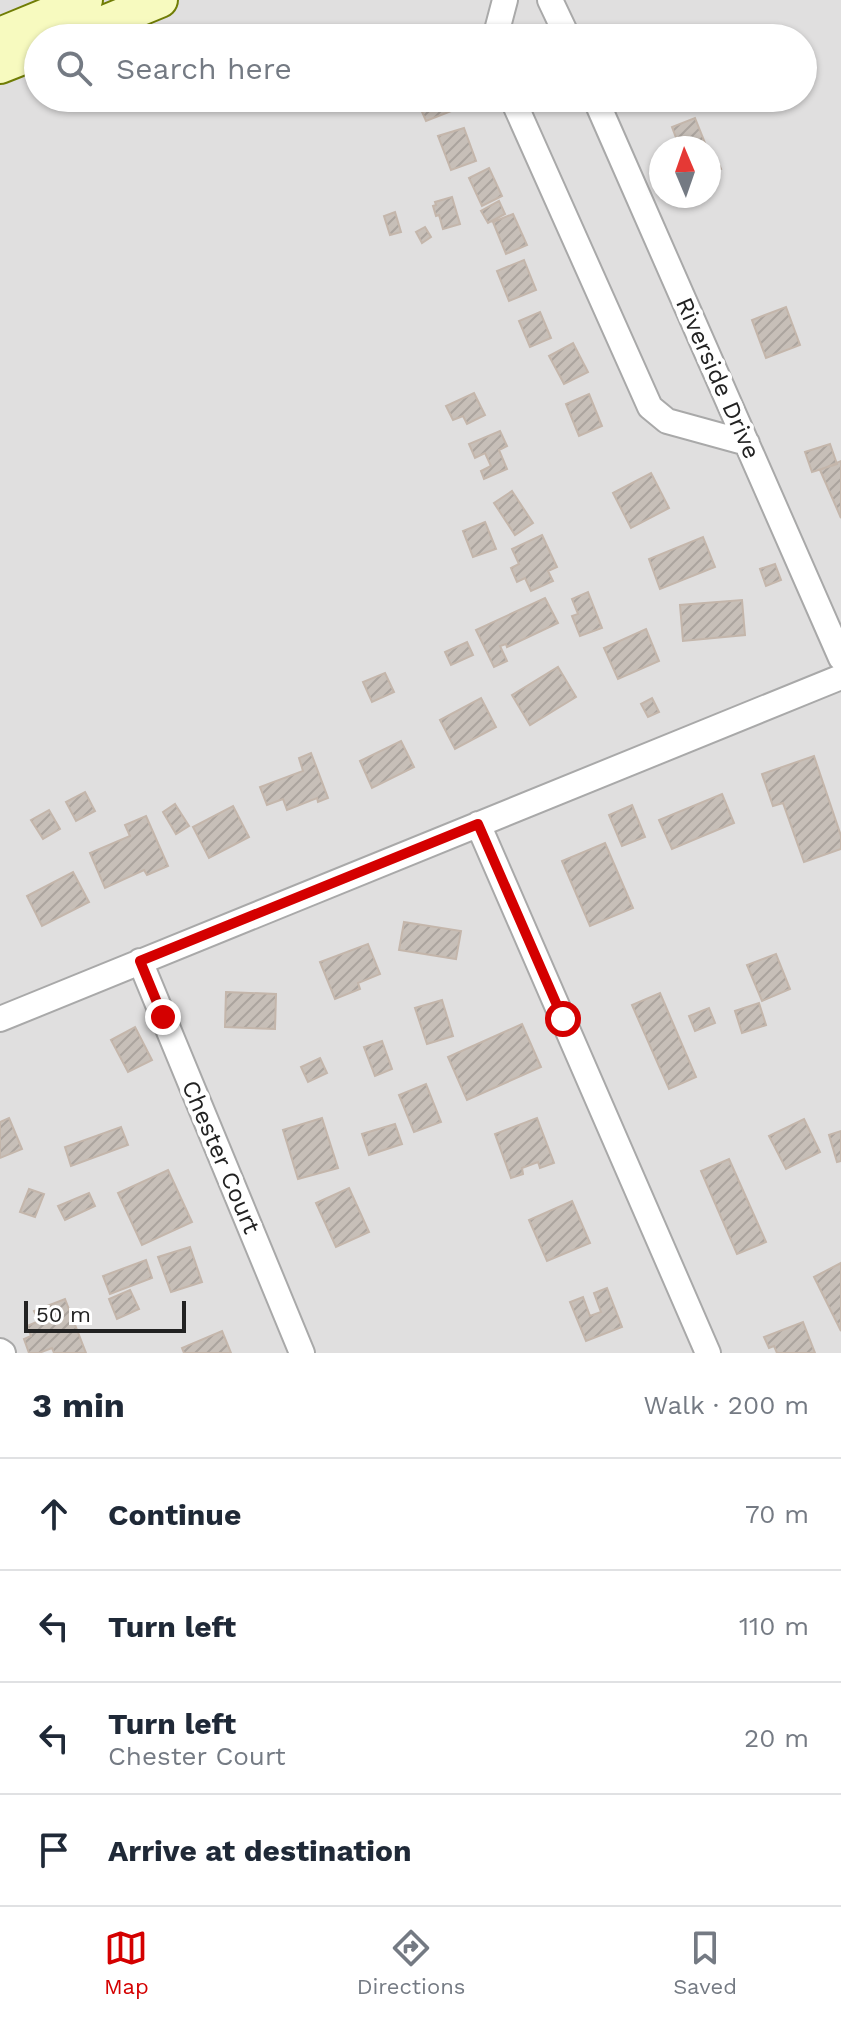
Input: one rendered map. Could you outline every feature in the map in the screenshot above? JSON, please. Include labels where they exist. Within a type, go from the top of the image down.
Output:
[{"type":"street","points":[[27,24],[85,0]]},
{"type":"street","points":[[102,24],[160,0]]},
{"type":"street","points":[[499,24],[505,0]]},
{"type":"street","points":[[550,0],[561,24]]},
{"type":"street","points":[[0,35],[24,25]]},
{"type":"street","points":[[0,66],[24,57]]},
{"type":"street","points":[[518,112],[650,407],[667,421],[747,443]]},
{"type":"street","name":"Riverside Drive","points":[[601,112],[841,658]]},
{"type":"street","points":[[0,1019],[841,677]]},
{"type":"street","points":[[478,824],[708,1353]]},
{"type":"street","name":"Chester Court","points":[[140,961],[302,1353]]},
{"type":"shaded area","points":[[0,0],[841,0],[841,1353],[0,1353]]},
{"type":"building","points":[[422,112],[449,112],[426,121]]},
{"type":"building","points":[[695,118],[702,136],[675,136],[672,127]]},
{"type":"building","points":[[464,128],[476,161],[451,170],[438,136]]},
{"type":"building","points":[[489,168],[502,196],[482,206],[469,178]]},
{"type":"building","points":[[452,197],[460,224],[443,229],[433,206],[435,202]]},
{"type":"building","points":[[499,201],[505,214],[488,223],[481,211]]},
{"type":"building","points":[[395,212],[401,232],[390,235],[384,216]]},
{"type":"building","points":[[513,214],[527,245],[506,254],[493,222]]},
{"type":"building","points":[[425,227],[431,237],[422,243],[416,232]]},
{"type":"building","points":[[524,260],[536,290],[509,301],[497,271]]},
{"type":"building","points":[[786,307],[800,345],[766,358],[752,320]]},
{"type":"building","points":[[540,312],[551,338],[530,347],[519,321]]},
{"type":"building","points":[[573,343],[588,372],[564,384],[549,356]]},
{"type":"building","points":[[474,393],[485,415],[467,424],[463,416],[453,420],[446,406]]},
{"type":"building","points":[[589,394],[602,426],[579,436],[566,404]]},
{"type":"building","points":[[500,431],[507,446],[499,450],[507,469],[484,479],[481,471],[491,466],[485,453],[475,458],[469,444]]},
{"type":"building","points":[[830,444],[837,464],[812,472],[805,452]]},
{"type":"building","points":[[841,461],[841,518],[820,470]]},
{"type":"building","points":[[651,473],[669,508],[631,528],[613,493]]},
{"type":"building","points":[[512,491],[533,523],[515,535],[494,503]]},
{"type":"building","points":[[485,522],[496,549],[473,557],[463,531]]},
{"type":"building","points":[[542,535],[557,567],[548,571],[553,581],[531,591],[525,578],[517,582],[511,568],[519,564],[512,549]]},
{"type":"building","points":[[703,537],[715,567],[660,589],[649,559]]},
{"type":"building","points":[[775,564],[781,580],[766,586],[760,569]]},
{"type":"building","points":[[588,592],[602,628],[580,636],[572,616],[578,614],[572,599]]},
{"type":"building","points":[[545,598],[558,623],[507,647],[506,644],[500,646],[507,661],[494,667],[476,630]]},
{"type":"building","points":[[742,600],[745,635],[683,641],[680,605]]},
{"type":"building","points":[[646,629],[659,661],[618,679],[604,648]]},
{"type":"building","points":[[467,642],[473,655],[451,665],[445,652]]},
{"type":"building","points":[[558,667],[576,697],[530,725],[512,695]]},
{"type":"building","points":[[385,673],[394,692],[372,702],[363,682]]},
{"type":"building","points":[[481,698],[496,727],[455,749],[440,720]]},
{"type":"building","points":[[652,698],[659,712],[648,717],[641,704]]},
{"type":"building","points":[[401,741],[414,767],[372,788],[360,761]]},
{"type":"building","points":[[311,753],[328,798],[318,802],[317,798],[287,810],[283,799],[267,805],[260,787],[303,771],[299,758]]},
{"type":"building","points":[[814,756],[841,836],[841,849],[804,862],[783,803],[773,806],[762,774]]},
{"type":"building","points":[[85,792],[95,811],[76,821],[66,802]]},
{"type":"building","points":[[722,794],[734,823],[672,849],[659,820]]},
{"type":"building","points":[[175,804],[189,826],[176,834],[163,812]]},
{"type":"building","points":[[632,805],[645,837],[622,846],[609,815]]},
{"type":"building","points":[[233,806],[249,837],[209,858],[193,827]]},
{"type":"building","points":[[49,810],[60,829],[43,839],[31,820]]},
{"type":"building","points":[[146,816],[168,866],[147,875],[144,870],[105,888],[90,853],[130,836],[125,825]]},
{"type":"building","points":[[605,843],[633,908],[590,926],[562,861]]},
{"type":"building","points":[[73,872],[89,902],[42,926],[27,896]]},
{"type":"building","points":[[404,922],[461,931],[456,959],[399,950]]},
{"type":"building","points":[[368,944],[380,974],[358,983],[360,989],[335,999],[320,962]]},
{"type":"building","points":[[776,954],[790,989],[762,1001],[747,965]]},
{"type":"building","points":[[226,992],[276,994],[275,1029],[225,1027]]},
{"type":"building","points":[[660,993],[696,1077],[669,1089],[632,1005]]},
{"type":"building","points":[[442,1000],[453,1036],[427,1044],[415,1008]]},
{"type":"building","points":[[759,1003],[766,1025],[742,1033],[735,1011]]},
{"type":"building","points":[[709,1008],[715,1023],[695,1031],[689,1016]]},
{"type":"building","points":[[522,1024],[541,1067],[467,1100],[448,1057]]},
{"type":"building","points":[[135,1027],[152,1060],[128,1072],[111,1040]]},
{"type":"building","points":[[382,1041],[392,1069],[375,1076],[364,1047]]},
{"type":"building","points":[[320,1058],[327,1073],[308,1082],[301,1067]]},
{"type":"building","points":[[426,1084],[441,1122],[414,1132],[399,1095]]},
{"type":"building","points":[[9,1118],[22,1149],[0,1158],[0,1122]]},
{"type":"building","points":[[322,1118],[338,1168],[298,1179],[283,1130]]},
{"type":"building","points":[[537,1118],[554,1163],[540,1168],[538,1162],[522,1168],[523,1174],[511,1178],[495,1134]]},
{"type":"building","points":[[804,1119],[820,1152],[786,1169],[769,1136]]},
{"type":"building","points":[[395,1124],[402,1144],[369,1155],[362,1134]]},
{"type":"building","points":[[121,1127],[128,1145],[71,1166],[65,1147]]},
{"type":"building","points":[[841,1131],[841,1161],[837,1162],[829,1135]]},
{"type":"building","points":[[729,1159],[766,1242],[737,1254],[701,1171]]},
{"type":"building","points":[[168,1170],[192,1222],[142,1245],[118,1193]]},
{"type":"building","points":[[349,1188],[369,1232],[336,1247],[316,1203]]},
{"type":"building","points":[[29,1189],[44,1194],[35,1217],[20,1212]]},
{"type":"building","points":[[89,1193],[95,1206],[65,1220],[58,1206]]},
{"type":"building","points":[[572,1201],[590,1243],[547,1261],[529,1220]]},
{"type":"building","points":[[190,1247],[202,1282],[171,1292],[158,1257]]},
{"type":"building","points":[[146,1260],[152,1278],[110,1294],[103,1276]]},
{"type":"building","points":[[841,1263],[841,1331],[814,1277]]},
{"type":"building","points":[[607,1288],[622,1327],[586,1341],[570,1302],[583,1297],[590,1316],[601,1312],[594,1293]]},
{"type":"building","points":[[130,1290],[139,1309],[117,1319],[109,1299]]},
{"type":"building","points":[[65,1299],[86,1353],[54,1353],[52,1348],[29,1353],[24,1339],[31,1336],[27,1326],[39,1321],[34,1311]]},
{"type":"building","points":[[803,1322],[815,1353],[777,1353],[774,1346],[769,1348],[764,1337]]},
{"type":"building","points":[[222,1331],[231,1353],[184,1353],[182,1348]]},
{"type":"route","points":[[163,1017],[140,961],[478,824],[563,1019]]}]
